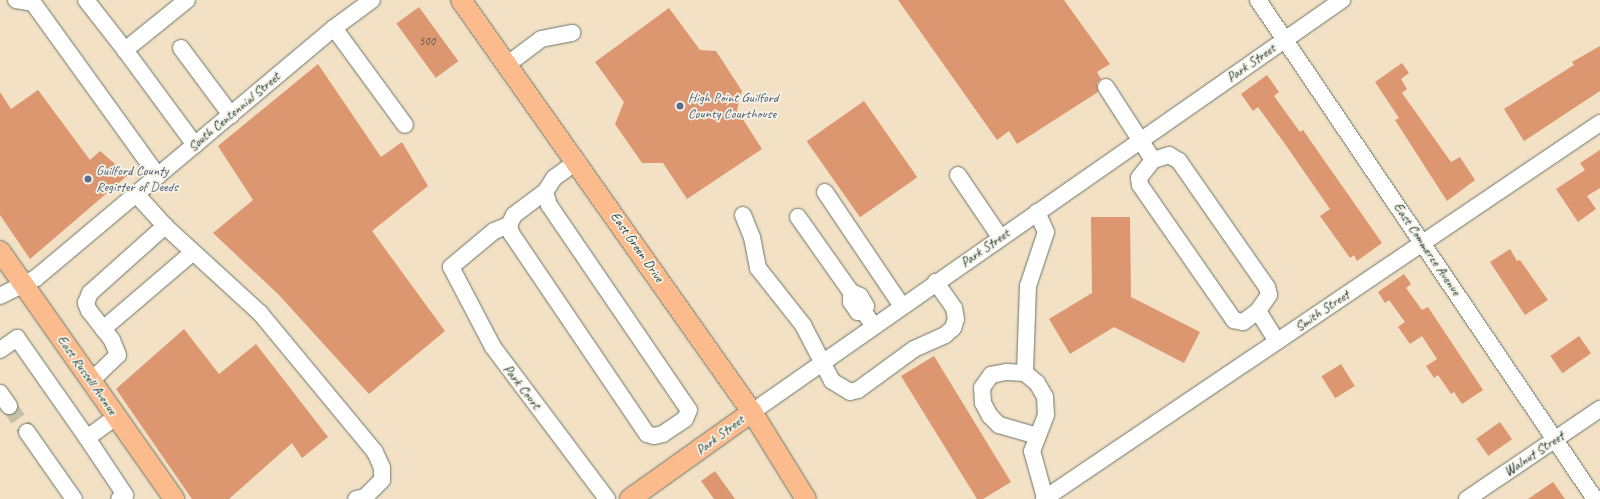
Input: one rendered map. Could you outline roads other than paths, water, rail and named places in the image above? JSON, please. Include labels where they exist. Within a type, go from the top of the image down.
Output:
[{"type":"main road","name":"East Green Drive","points":[[461,0],[577,161],[752,412],[806,499]]},
{"type":"main road","name":"East Russell Avenue","points":[[0,251],[116,417],[168,497]]},
{"type":"main road","name":"Park Street","points":[[630,499],[752,412]]},
{"type":"street","points":[[16,0],[32,2],[158,176]]},
{"type":"street","points":[[86,0],[195,144]]},
{"type":"street","points":[[125,50],[187,0]]},
{"type":"street","name":"South Centennial Street","points":[[0,296],[36,278],[334,28],[372,0]]},
{"type":"street","name":"East Commerce Avenue","points":[[1258,0],[1286,38],[1595,499]]},
{"type":"street","name":"Park Street","points":[[752,412],[873,325],[1342,0]]},
{"type":"street","points":[[334,28],[405,125]]},
{"type":"street","points":[[508,64],[541,39],[572,33]]},
{"type":"street","points":[[181,48],[231,115]]},
{"type":"street","points":[[1106,87],[1153,160]]},
{"type":"street","name":"Smith Street","points":[[1044,499],[1600,123]]},
{"type":"street","points":[[1169,155],[1179,161],[1266,287],[1269,296],[1258,311],[1243,322],[1234,320],[1140,185],[1139,178],[1153,160],[1169,155]]},
{"type":"street","points":[[545,192],[549,205],[683,399],[689,410],[685,419],[663,434],[654,436],[647,434],[511,233],[509,225],[514,215],[545,192],[554,178],[577,161]]},
{"type":"street","points":[[958,175],[1000,237]]},
{"type":"street","points":[[825,192],[902,306]]},
{"type":"street","points":[[136,194],[165,226],[260,313],[375,452],[382,468],[382,480],[365,497],[356,499]]},
{"type":"street","points":[[1026,373],[1028,286],[1046,232],[1037,212]]},
{"type":"street","points":[[743,216],[752,237],[758,268],[803,325],[823,360],[832,381],[850,392],[858,390],[914,349],[944,335],[953,328],[956,318],[954,308],[936,282]]},
{"type":"street","points":[[798,217],[851,292],[860,296],[866,306],[864,312],[873,325]]},
{"type":"street","name":"Park Court","points":[[509,225],[494,231],[451,267],[493,347],[607,499]]},
{"type":"street","points":[[91,381],[118,355],[103,329],[89,311],[86,303],[90,293],[165,226]]},
{"type":"street","points":[[103,329],[193,252]]},
{"type":"street","points":[[1258,311],[1277,342]]},
{"type":"street","points":[[0,350],[17,338],[125,495],[119,499]]},
{"type":"street","points":[[1037,436],[999,425],[990,416],[983,403],[982,388],[991,375],[1006,372],[1026,373],[1037,383],[1045,397],[1046,415],[1032,451],[1044,499]]},
{"type":"street","points":[[0,393],[9,406]]},
{"type":"street","name":"Walnut Street","points":[[1467,499],[1600,409]]},
{"type":"street","points":[[87,438],[116,417]]},
{"type":"street","points":[[26,432],[74,499]]},
{"type":"tunnel","points":[[9,406],[27,432]]},
{"type":"place","name":"High Point Guilford County Courthouse","points":[[680,106]]},
{"type":"place","name":"Guilford County Register of Deeds","points":[[88,179]]}]
